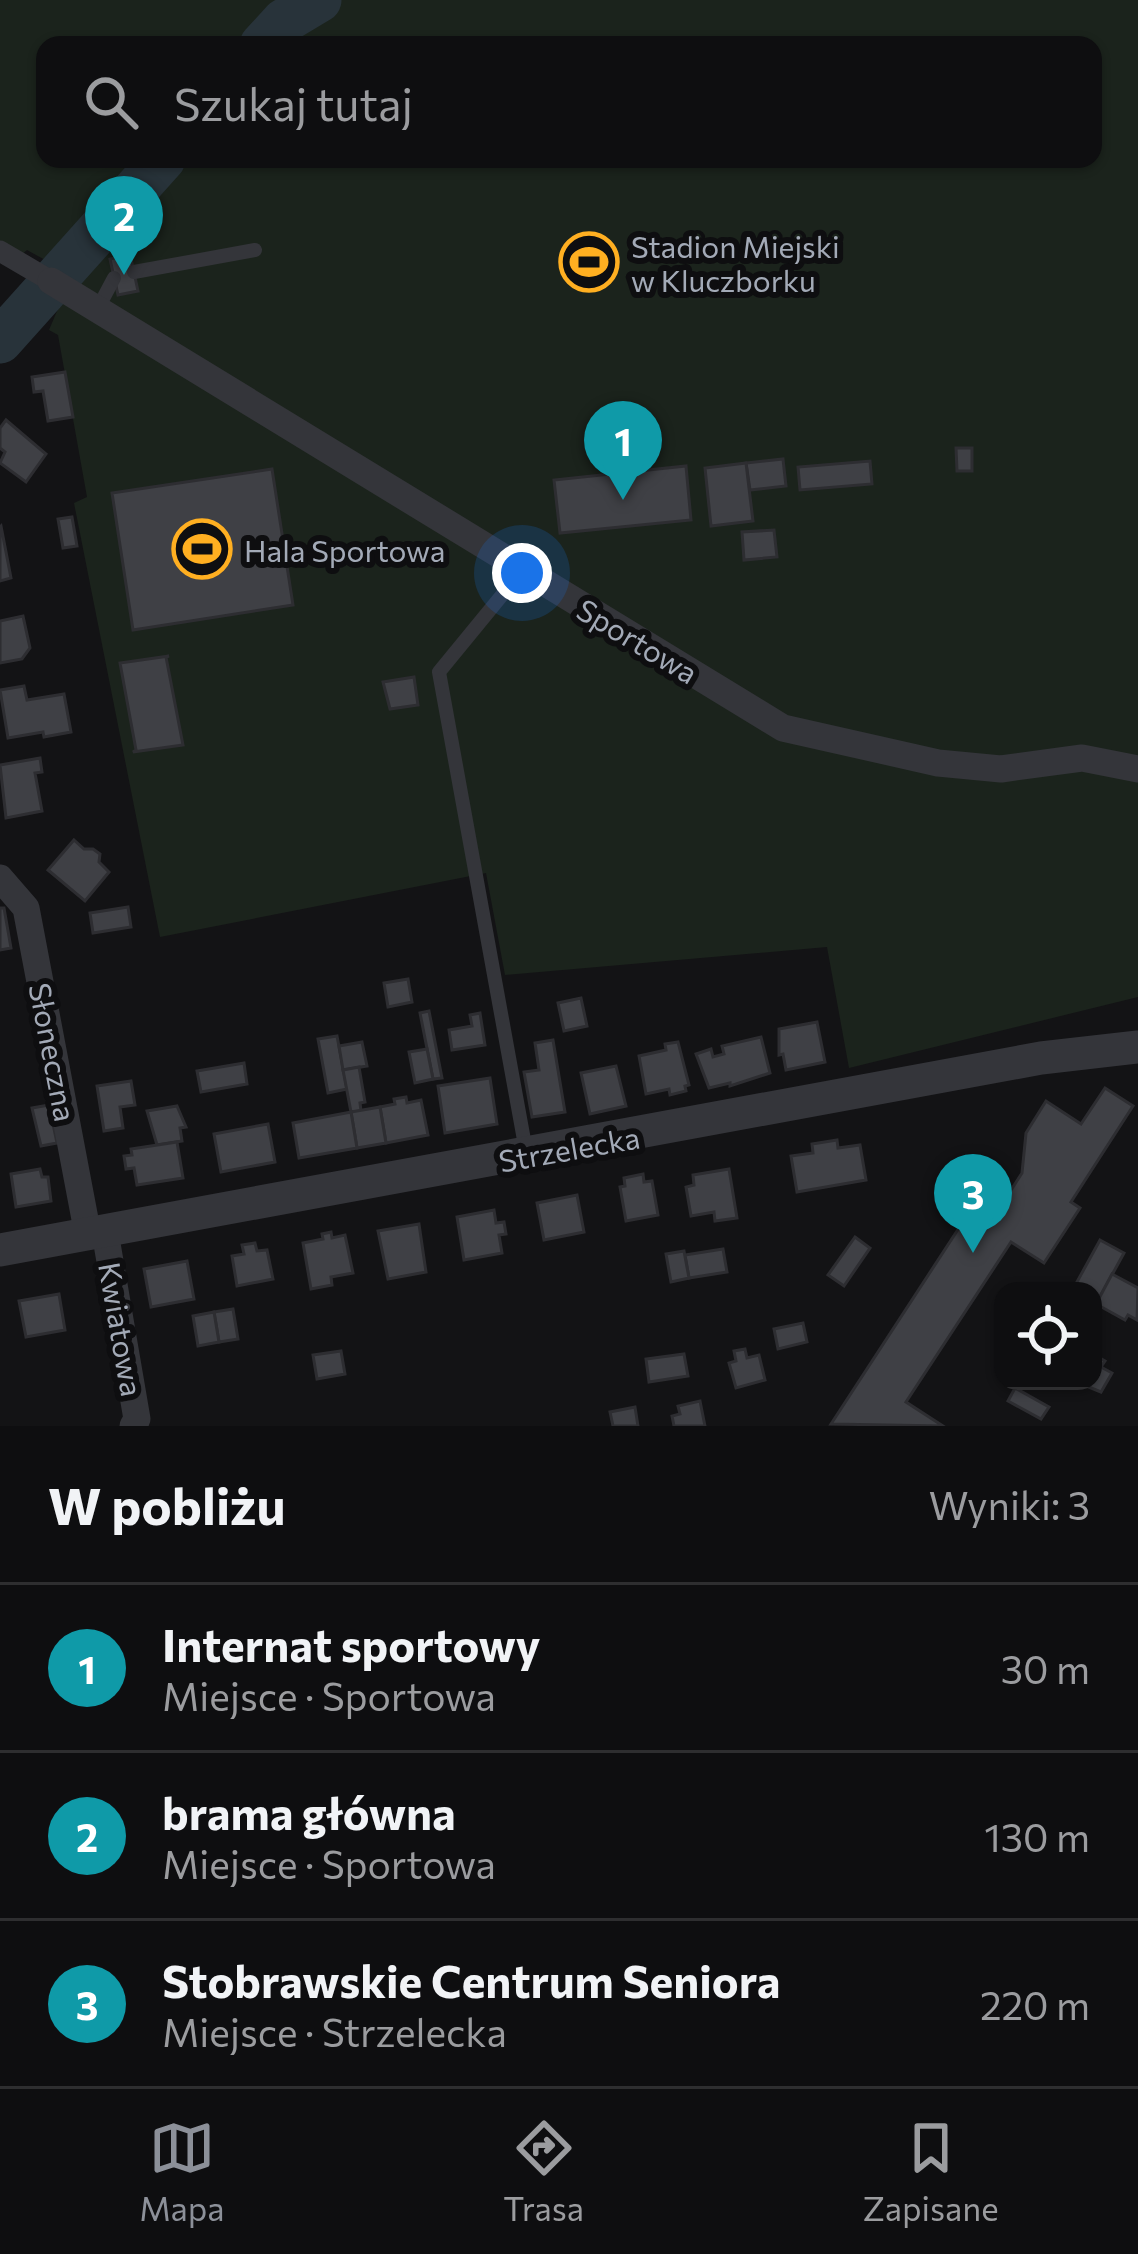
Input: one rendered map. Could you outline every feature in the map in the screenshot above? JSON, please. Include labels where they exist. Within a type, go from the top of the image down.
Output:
[{"type":"street","name":"Sportowa","points":[[0,251],[783,728],[938,763],[1001,769],[1082,758],[1138,769]]},
{"type":"street","name":"Słoneczna","points":[[0,878],[26,908],[97,1233]]},
{"type":"street","name":"Strzelecka","points":[[0,1250],[1041,1058],[1138,1047]]},
{"type":"street","name":"Kwiatowa","points":[[97,1233],[137,1419],[133,1426]]},
{"type":"lane","points":[[134,272],[255,250]]},
{"type":"lane","points":[[91,306],[114,278]]},
{"type":"lane","points":[[514,564],[512,584],[439,672],[526,1156]]},
{"type":"shaded area","points":[[0,0],[1138,0],[1138,997],[849,1068],[827,947],[505,975],[486,873],[160,937],[74,503],[87,497],[58,335],[49,330],[66,290],[73,293],[78,278],[27,250],[21,255],[0,242]]},
{"type":"building","points":[[130,254],[138,291],[118,295],[110,259]]},
{"type":"building","points":[[65,372],[73,417],[48,421],[43,391],[34,392],[32,377]]},
{"type":"building","points":[[6,420],[46,454],[26,482],[0,463],[5,452],[0,448],[0,428]]},
{"type":"building","points":[[956,448],[972,448],[972,471],[957,471]]},
{"type":"building","points":[[783,459],[786,486],[750,490],[746,463]]},
{"type":"building","points":[[870,461],[872,484],[800,490],[798,467]]},
{"type":"building","points":[[746,463],[753,521],[711,526],[705,468]]},
{"type":"building","points":[[686,466],[691,520],[560,533],[554,480]]},
{"type":"building","name":"Hala Sportowa","points":[[272,469],[293,605],[133,630],[112,493]]},
{"type":"building","points":[[72,517],[77,546],[63,548],[58,519]]},
{"type":"building","points":[[0,527],[11,578],[0,581]]},
{"type":"building","points":[[774,530],[777,557],[744,560],[742,532]]},
{"type":"building","points":[[23,616],[30,648],[22,659],[0,663],[0,621]]},
{"type":"building","points":[[169,656],[183,745],[133,752],[120,663]]},
{"type":"building","points":[[414,677],[418,705],[390,709],[383,682]]},
{"type":"building","points":[[24,686],[27,700],[64,694],[71,732],[8,738],[0,690]]},
{"type":"building","points":[[40,758],[42,772],[35,773],[42,811],[6,818],[0,765]]},
{"type":"building","points":[[74,840],[100,854],[99,862],[109,872],[85,901],[48,870]]},
{"type":"building","points":[[128,907],[131,927],[93,933],[90,913]]},
{"type":"building","points":[[0,908],[4,908],[11,948],[0,950]]},
{"type":"building","points":[[408,979],[412,1002],[388,1007],[384,983]]},
{"type":"building","points":[[581,998],[587,1026],[564,1031],[558,1003]]},
{"type":"building","points":[[429,1011],[442,1078],[433,1079],[420,1013]]},
{"type":"building","points":[[480,1013],[485,1045],[452,1050],[449,1030],[472,1026],[470,1015]]},
{"type":"building","points":[[817,1022],[825,1062],[786,1070],[783,1054],[779,1055],[779,1029]]},
{"type":"building","points":[[337,1036],[347,1089],[328,1093],[318,1039]]},
{"type":"building","points":[[761,1037],[770,1073],[709,1088],[696,1054],[711,1049],[713,1057],[724,1054],[722,1046]]},
{"type":"building","points":[[553,1040],[565,1112],[532,1117],[524,1072],[539,1070],[535,1043]]},
{"type":"building","points":[[362,1042],[367,1066],[343,1070],[339,1046]]},
{"type":"building","points":[[678,1042],[689,1085],[686,1091],[646,1094],[639,1056]]},
{"type":"building","points":[[427,1049],[433,1079],[415,1083],[409,1052]]},
{"type":"building","points":[[244,1063],[247,1084],[201,1092],[197,1071]]},
{"type":"building","points":[[616,1066],[626,1106],[590,1114],[581,1073]]},
{"type":"building","points":[[359,1067],[365,1102],[360,1103],[361,1111],[351,1112],[343,1070]]},
{"type":"building","points":[[490,1078],[497,1124],[445,1133],[438,1086]]},
{"type":"building","points":[[131,1081],[135,1105],[120,1107],[123,1128],[104,1131],[97,1086]]},
{"type":"building","points":[[1105,1088],[1133,1106],[1071,1202],[1080,1208],[1044,1263],[1011,1242],[906,1402],[943,1426],[831,1424],[972,1208],[991,1221],[1022,1173],[1026,1133],[1046,1101],[1081,1124]]},
{"type":"building","points":[[406,1097],[407,1103],[421,1100],[428,1135],[386,1143],[380,1107]]},
{"type":"building","points":[[49,1105],[57,1143],[41,1146],[32,1108]]},
{"type":"building","points":[[177,1106],[186,1127],[180,1128],[182,1141],[157,1145],[147,1111]]},
{"type":"building","points":[[380,1107],[386,1143],[357,1148],[351,1112]]},
{"type":"building","points":[[351,1112],[357,1148],[299,1158],[293,1123]]},
{"type":"building","points":[[268,1124],[275,1162],[221,1172],[214,1134]]},
{"type":"building","points":[[837,1140],[838,1148],[860,1145],[866,1180],[797,1192],[791,1156],[813,1153],[812,1144]]},
{"type":"building","points":[[177,1142],[183,1178],[137,1185],[134,1168],[126,1169],[124,1156],[132,1155],[131,1149]]},
{"type":"building","points":[[40,1169],[42,1177],[48,1177],[51,1201],[16,1207],[11,1174]]},
{"type":"building","points":[[729,1169],[737,1218],[715,1221],[714,1212],[691,1216],[686,1187],[694,1185],[693,1175]]},
{"type":"building","points":[[643,1174],[644,1182],[652,1181],[658,1215],[626,1221],[620,1187],[625,1186],[624,1178]]},
{"type":"building","points":[[577,1195],[584,1232],[544,1240],[537,1203]]},
{"type":"building","points":[[494,1210],[496,1223],[504,1222],[506,1234],[499,1235],[502,1253],[464,1260],[457,1217]]},
{"type":"building","points":[[419,1224],[426,1272],[388,1279],[378,1231]]},
{"type":"building","points":[[331,1232],[332,1238],[345,1235],[353,1273],[331,1277],[332,1285],[311,1289],[303,1243]]},
{"type":"building","points":[[855,1237],[870,1248],[844,1286],[828,1275]]},
{"type":"building","points":[[1100,1240],[1124,1253],[1102,1293],[1102,1282],[1077,1282]]},
{"type":"building","points":[[255,1243],[257,1251],[267,1250],[273,1279],[237,1286],[232,1256],[244,1254],[242,1245]]},
{"type":"building","points":[[723,1249],[727,1272],[689,1278],[685,1255]]},
{"type":"building","points":[[684,1251],[689,1278],[671,1282],[666,1254]]},
{"type":"building","points":[[187,1261],[194,1299],[151,1307],[144,1269]]},
{"type":"building","points":[[1112,1274],[1138,1288],[1137,1320],[1128,1315],[1125,1320],[1102,1307],[1102,1293]]},
{"type":"building","points":[[59,1294],[65,1330],[26,1337],[19,1301]]},
{"type":"building","points":[[233,1309],[238,1339],[219,1342],[214,1312]]},
{"type":"building","points":[[214,1312],[219,1342],[198,1346],[193,1316]]},
{"type":"building","points":[[803,1323],[807,1342],[778,1349],[774,1329]]},
{"type":"building","points":[[745,1349],[747,1358],[759,1355],[765,1380],[736,1388],[729,1363],[736,1361],[734,1351]]},
{"type":"building","points":[[341,1351],[345,1374],[317,1379],[313,1355]]},
{"type":"building","points":[[684,1354],[688,1376],[649,1382],[646,1359]]},
{"type":"building","points":[[1102,1368],[1112,1373],[1101,1392],[1096,1390],[1102,1390]]},
{"type":"building","points":[[1019,1390],[1049,1407],[1041,1419],[1008,1401]]},
{"type":"building","points":[[700,1401],[705,1426],[674,1426],[672,1416],[680,1414],[678,1406]]},
{"type":"building","points":[[635,1407],[638,1426],[613,1426],[610,1412]]},
{"type":"waterway","points":[[270,36],[284,21],[319,0]]},
{"type":"waterway","points":[[0,341],[155,168]]},
{"type":"place","name":"Stadion Miejski w Kluczborku","points":[[589,262]]},
{"type":"place","name":"brama główna","points":[[124,275]]},
{"type":"place","name":"Internat sportowy","points":[[623,500]]},
{"type":"place","name":"Hala Sportowa","points":[[202,549]]},
{"type":"place","name":"Stobrawskie Centrum Seniora","points":[[973,1253]]}]
